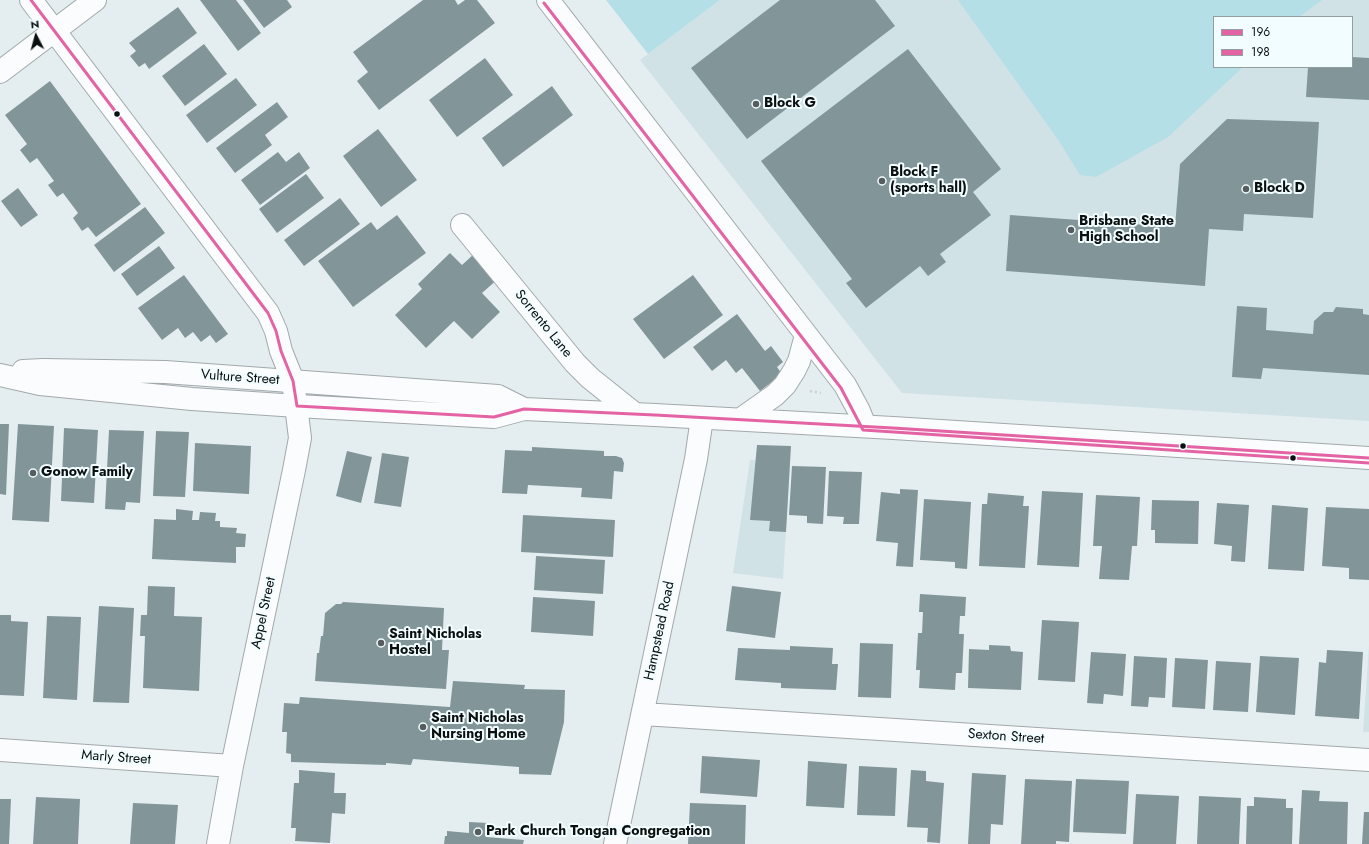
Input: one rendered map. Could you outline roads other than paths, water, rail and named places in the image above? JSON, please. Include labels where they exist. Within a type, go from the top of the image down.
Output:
[{"type":"street","name":"Appel Street","points":[[31,0],[268,313],[276,331],[281,351],[293,381],[300,438],[232,766],[218,844]]},
{"type":"street","points":[[0,72],[95,0]]},
{"type":"street","points":[[548,0],[845,385],[865,426]]},
{"type":"street","name":"Sorrento Lane","points":[[462,225],[576,363],[590,378],[635,414]]},
{"type":"street","points":[[741,419],[776,395],[785,385],[794,372],[806,335]]},
{"type":"street","name":"Vulture Street","points":[[0,374],[43,370],[165,372],[498,396],[524,409]]},
{"type":"street","name":"Vulture Street","points":[[0,374],[40,384],[192,400],[494,417],[524,409],[741,419],[1369,458]]},
{"type":"street","name":"Hampstead Road","points":[[615,844],[644,714],[696,459],[702,418]]},
{"type":"street","name":"Sexton Street","points":[[644,714],[1369,760]]},
{"type":"street","name":"Marly Street","points":[[0,750],[232,766]]},
{"type":"place","name":"Block G","points":[[756,104]]},
{"type":"place","name":"Block F (sports hall)","points":[[882,181]]},
{"type":"place","name":"Block D","points":[[1246,189]]},
{"type":"place","name":"Brisbane State High School","points":[[1071,230]]},
{"type":"place","name":"Gonow Family","points":[[33,473]]},
{"type":"place","name":"Saint Nicholas Hostel","points":[[381,643]]},
{"type":"place","name":"Saint Nicholas Nursing Home","points":[[423,727]]},
{"type":"place","name":"Park Church Tongan Congregation","points":[[478,832]]}]
